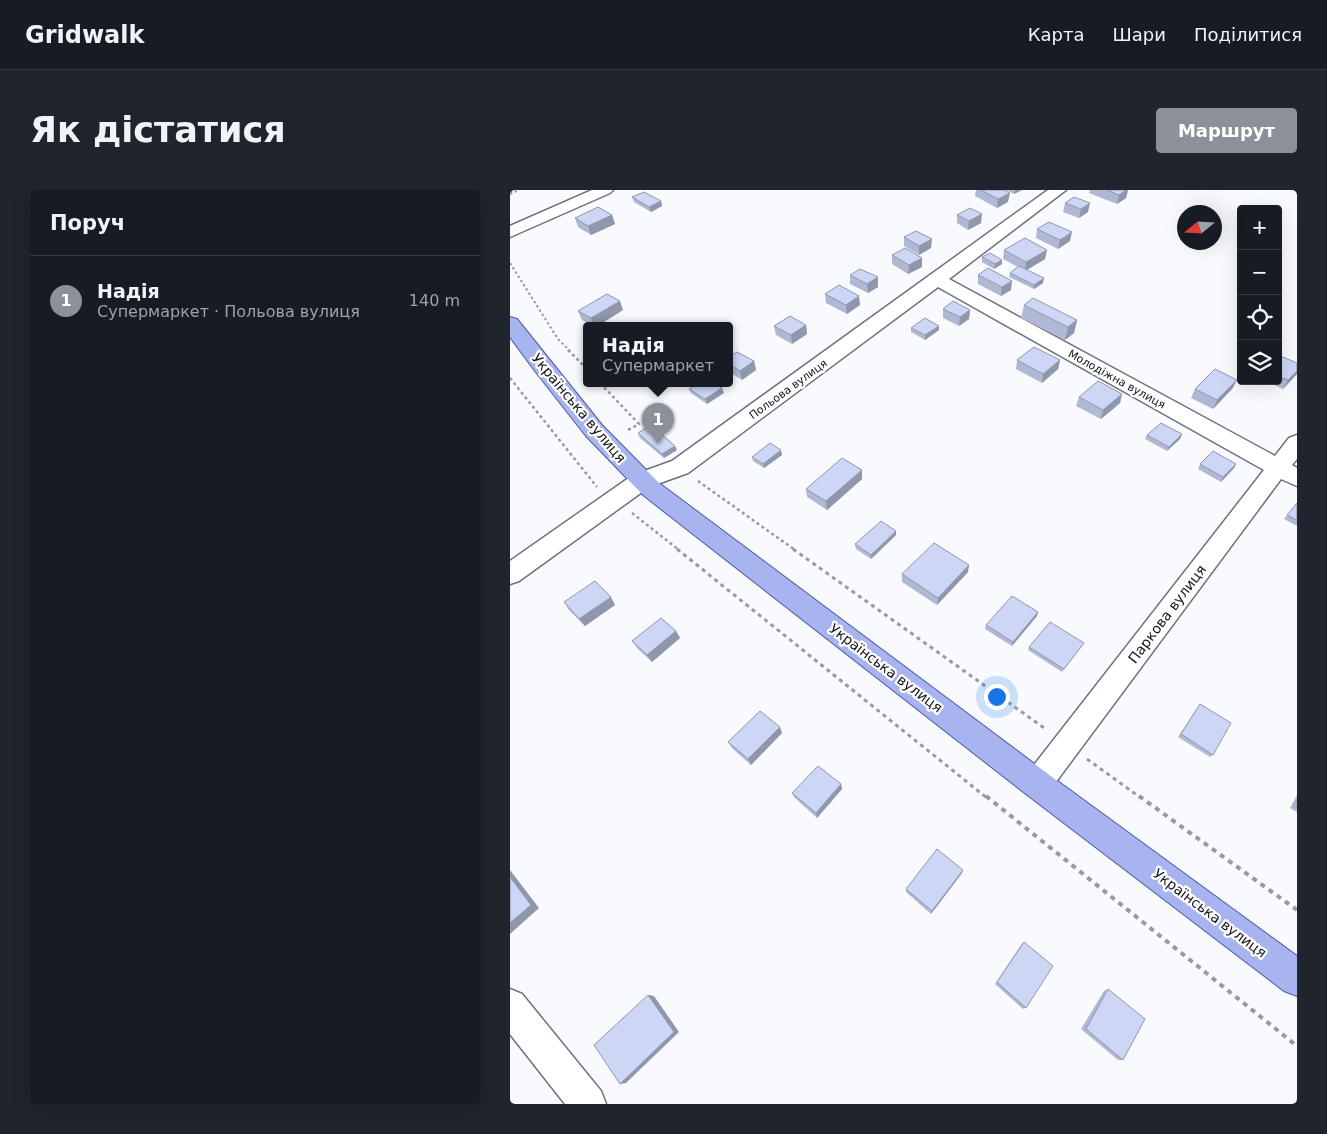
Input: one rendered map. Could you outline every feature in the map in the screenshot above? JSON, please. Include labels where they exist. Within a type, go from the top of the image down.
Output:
[{"type":"main road","name":"Українська вулиця","points":[[510,324],[568,399],[604,442],[641,481],[1037,784],[1297,978]]},
{"type":"street","points":[[510,232],[605,190]]},
{"type":"street","name":"Польова вулиця","points":[[510,574],[641,481],[680,467],[938,280],[1058,190]]},
{"type":"street","name":"Молодіжна вулиця","points":[[938,280],[1288,473]]},
{"type":"street","name":"Паркова вулиця","points":[[1037,784],[1288,473],[1297,443]]},
{"type":"street","points":[[510,1006],[588,1104]]},
{"type":"path","points":[[510,194],[519,190]]},
{"type":"path","points":[[510,263],[558,339],[583,365]]},
{"type":"path","points":[[510,378],[593,484],[1297,1046]]},
{"type":"path","points":[[604,387],[639,424],[604,442]]},
{"type":"path","points":[[680,467],[1297,910]]},
{"type":"building","points":[[981,190],[1004,190],[1010,193],[998,199]]},
{"type":"building","points":[[1107,190],[1126,190],[1119,195]]},
{"type":"building","points":[[644,192],[661,201],[649,207],[632,197]]},
{"type":"building","points":[[1074,197],[1090,203],[1081,209],[1065,203]]},
{"type":"building","points":[[598,207],[612,215],[588,226],[575,218]]},
{"type":"building","points":[[970,208],[982,214],[969,221],[957,215]]},
{"type":"building","points":[[1049,222],[1072,232],[1060,240],[1037,229]]},
{"type":"building","points":[[916,231],[932,239],[919,246],[904,237]]},
{"type":"building","points":[[1025,238],[1047,250],[1026,262],[1004,250]]},
{"type":"building","points":[[905,248],[922,258],[909,265],[892,255]]},
{"type":"building","points":[[990,253],[1002,260],[995,264],[982,257]]},
{"type":"building","points":[[1019,266],[1044,278],[1034,285],[1010,273]]},
{"type":"building","points":[[988,268],[1012,281],[1002,287],[978,275]]},
{"type":"building","points":[[860,269],[878,277],[867,284],[850,275]]},
{"type":"building","points":[[839,285],[859,296],[846,305],[825,294]]},
{"type":"building","points":[[607,294],[620,301],[591,318],[578,311]]},
{"type":"building","points":[[1033,298],[1077,320],[1068,327],[1024,305]]},
{"type":"building","points":[[953,301],[970,310],[960,317],[943,309]]},
{"type":"building","points":[[790,316],[806,325],[791,335],[774,326]]},
{"type":"building","points":[[925,318],[939,326],[925,335],[911,328]]},
{"type":"building","points":[[1034,347],[1060,360],[1043,374],[1017,360]]},
{"type":"building","points":[[737,352],[754,361],[740,371],[733,367],[733,354]]},
{"type":"building","points":[[1282,357],[1297,363],[1297,371],[1288,380],[1282,378]]},
{"type":"building","points":[[1215,369],[1237,380],[1217,400],[1195,389]]},
{"type":"building","points":[[1098,381],[1122,394],[1103,410],[1079,397]]},
{"type":"building","points":[[692,387],[722,388],[705,399],[689,389]]},
{"type":"building","points":[[1161,423],[1182,434],[1169,447],[1147,435]]},
{"type":"building","points":[[651,425],[675,446],[662,454],[638,433]]},
{"type":"building","points":[[770,443],[781,450],[763,464],[752,457]]},
{"type":"building","points":[[1213,451],[1236,464],[1223,477],[1200,464]]},
{"type":"building","points":[[842,458],[862,470],[826,501],[806,489]]},
{"type":"building","points":[[1297,503],[1297,520],[1287,515]]},
{"type":"building","points":[[881,521],[896,531],[871,555],[855,544]]},
{"type":"building","points":[[934,543],[969,565],[938,598],[902,574]]},
{"type":"building","points":[[595,581],[611,597],[579,619],[564,602]]},
{"type":"building","points":[[1012,596],[1038,612],[1013,642],[986,625]]},
{"type":"building","points":[[661,618],[676,631],[647,655],[632,641]]},
{"type":"building","points":[[1050,622],[1084,643],[1064,669],[1029,647]]},
{"type":"building","points":[[1200,704],[1231,723],[1213,755],[1181,734]]},
{"type":"building","points":[[760,711],[780,727],[748,759],[728,742]]},
{"type":"building","points":[[818,766],[841,784],[816,813],[792,793]]},
{"type":"building","points":[[937,849],[963,870],[932,911],[906,889]]},
{"type":"building","points":[[510,877],[531,905],[510,923]]},
{"type":"building","points":[[1024,942],[1053,966],[1026,1008],[997,982]]},
{"type":"building","points":[[1108,989],[1145,1019],[1123,1060],[1086,1029]]},
{"type":"building","points":[[648,995],[674,1032],[620,1084],[594,1045]]},
{"type":"place","name":"Надія","points":[[658,444]]}]
